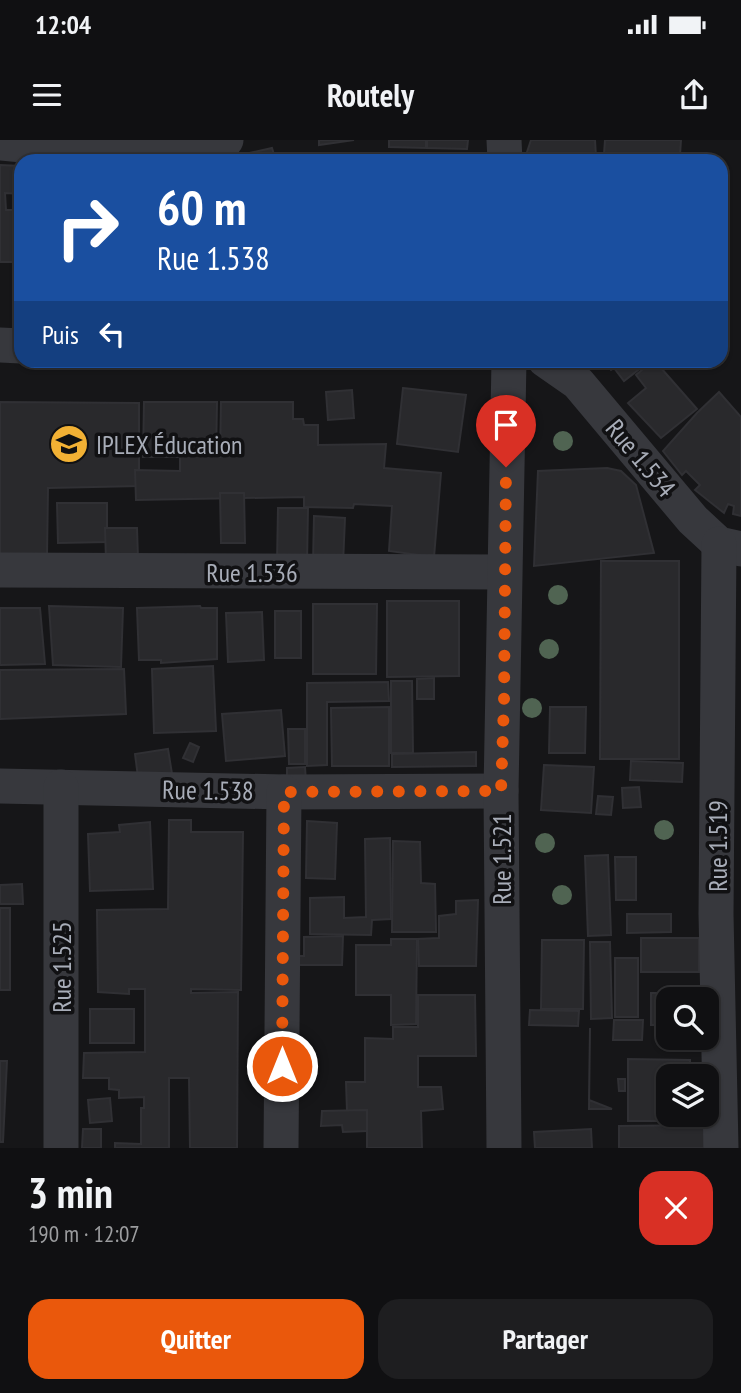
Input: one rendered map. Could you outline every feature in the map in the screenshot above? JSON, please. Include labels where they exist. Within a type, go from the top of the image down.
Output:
[{"type":"street","points":[[83,154],[226,140]]},
{"type":"street","points":[[0,143],[67,154]]},
{"type":"street","name":"Rue 1.521","points":[[503,1148],[501,791],[509,368]]},
{"type":"street","name":"Rue 1.534","points":[[556,368],[578,383],[685,512],[730,546]]},
{"type":"street","name":"Rue 1.519","points":[[722,1148],[716,914],[730,546]]},
{"type":"street","name":"Rue 1.536","points":[[0,570],[504,572]]},
{"type":"street","name":"Rue 1.538","points":[[0,786],[284,792],[501,791]]},
{"type":"street","name":"Rue 1.525","points":[[61,787],[61,1148]]},
{"type":"street","points":[[281,1148],[284,792]]},
{"type":"building","points":[[319,140],[354,140],[319,145]]},
{"type":"building","points":[[389,140],[426,140],[426,148],[389,147]]},
{"type":"building","points":[[427,140],[468,140],[467,149],[427,148]]},
{"type":"building","points":[[531,140],[595,140],[596,154],[526,154]]},
{"type":"building","points":[[605,140],[681,140],[680,154],[604,154]]},
{"type":"building","points":[[272,148],[274,154],[244,154]]},
{"type":"building","points":[[0,165],[14,166],[14,194],[5,193],[6,210],[14,210],[14,262],[0,262]]},
{"type":"building","points":[[614,368],[641,368],[624,381]]},
{"type":"building","points":[[644,368],[661,368],[697,409],[661,438],[628,403],[646,388],[636,375]]},
{"type":"building","points":[[403,388],[466,395],[458,452],[397,444]]},
{"type":"building","points":[[352,390],[354,418],[328,420],[326,392]]},
{"type":"building","points":[[719,392],[741,417],[741,516],[733,514],[734,506],[728,504],[724,513],[695,490],[700,485],[686,471],[682,475],[663,451]]},
{"type":"building","name":"IPLEX Éducation","points":[[0,402],[139,403],[139,486],[48,488],[47,555],[0,555]]},
{"type":"building","points":[[144,402],[217,402],[216,457],[220,457],[221,402],[293,402],[293,419],[303,419],[304,425],[318,425],[318,445],[386,444],[384,468],[441,473],[434,557],[389,551],[392,506],[354,504],[353,508],[304,507],[304,497],[136,500],[135,470],[180,471],[180,457],[143,457]]},
{"type":"building","points":[[607,468],[621,471],[636,485],[654,553],[534,566],[538,471]]},
{"type":"building","points":[[220,493],[244,493],[245,543],[221,543]]},
{"type":"building","points":[[57,503],[107,503],[107,542],[58,543]]},
{"type":"building","points":[[278,508],[308,508],[307,563],[277,563]]},
{"type":"building","points":[[314,516],[345,518],[343,564],[313,563]]},
{"type":"building","points":[[105,528],[137,528],[138,559],[106,560]]},
{"type":"building","points":[[601,561],[679,561],[679,759],[600,759]]},
{"type":"building","points":[[387,601],[459,601],[459,676],[387,677]]},
{"type":"building","points":[[313,604],[377,604],[376,674],[313,674]]},
{"type":"building","points":[[49,606],[123,608],[121,667],[53,665]]},
{"type":"building","points":[[0,608],[40,608],[45,664],[0,665]]},
{"type":"building","points":[[137,608],[217,608],[217,659],[161,663],[161,660],[139,660]]},
{"type":"building","points":[[275,611],[301,611],[301,658],[275,658]]},
{"type":"building","points":[[262,612],[264,660],[228,662],[226,613]]},
{"type":"building","points":[[213,666],[216,731],[154,733],[152,669]]},
{"type":"building","points":[[124,669],[126,714],[0,719],[0,670]]},
{"type":"building","points":[[434,678],[434,699],[417,699],[417,679]]},
{"type":"building","points":[[391,681],[412,681],[413,753],[391,753]]},
{"type":"building","points":[[388,682],[389,701],[327,702],[327,765],[307,766],[307,683]]},
{"type":"building","points":[[389,707],[389,766],[332,766],[331,708]]},
{"type":"building","points":[[550,707],[586,707],[585,753],[549,753]]},
{"type":"building","points":[[281,710],[285,756],[226,761],[222,714]]},
{"type":"building","points":[[288,729],[305,729],[305,764],[289,764]]},
{"type":"building","points":[[190,743],[199,747],[193,762],[183,758]]},
{"type":"building","points":[[168,749],[173,780],[139,785],[135,754]]},
{"type":"building","points":[[476,752],[476,766],[392,767],[392,754]]},
{"type":"building","points":[[631,761],[683,763],[682,782],[630,780]]},
{"type":"building","points":[[544,765],[594,767],[591,813],[541,810]]},
{"type":"building","points":[[305,767],[306,782],[287,782],[287,768]]},
{"type":"building","points":[[639,787],[641,807],[623,808],[622,788]]},
{"type":"building","points":[[598,796],[613,797],[611,815],[596,814]]},
{"type":"building","points":[[169,820],[191,820],[191,832],[243,832],[241,990],[191,989],[191,993],[238,992],[237,1148],[190,1148],[189,1078],[169,1078],[169,1148],[115,1148],[115,1143],[141,1144],[141,1108],[144,1108],[144,1097],[119,1098],[119,1090],[109,1089],[109,1078],[83,1078],[84,1053],[145,1052],[145,989],[129,989],[129,994],[98,992],[97,910],[168,909]]},
{"type":"building","points":[[307,821],[337,823],[335,879],[306,878]]},
{"type":"building","points":[[150,822],[153,889],[90,891],[88,834],[120,832],[119,825]]},
{"type":"building","points":[[390,838],[391,919],[372,920],[371,935],[310,934],[310,898],[344,897],[344,918],[366,917],[365,839]]},
{"type":"building","points":[[393,841],[420,842],[421,883],[435,884],[436,932],[392,932]]},
{"type":"building","points":[[608,855],[611,935],[588,936],[585,856]]},
{"type":"building","points":[[615,857],[636,857],[636,900],[616,900]]},
{"type":"building","points":[[22,884],[23,904],[0,904],[0,885]]},
{"type":"building","points":[[478,900],[476,966],[419,966],[418,939],[439,938],[439,916],[456,914],[456,901]]},
{"type":"building","points":[[0,908],[10,908],[10,990],[0,990]]},
{"type":"building","points":[[627,914],[671,914],[671,932],[627,933]]},
{"type":"building","points":[[343,936],[342,965],[298,965],[298,956],[304,956],[304,937]]},
{"type":"building","points":[[641,938],[699,938],[699,972],[641,972]]},
{"type":"building","points":[[391,939],[417,939],[416,1024],[391,1025],[391,995],[356,995],[356,945],[391,945]]},
{"type":"building","points":[[542,940],[584,940],[583,1009],[541,1009]]},
{"type":"building","points":[[590,942],[610,942],[612,1018],[591,1019]]},
{"type":"building","points":[[615,958],[638,958],[638,1017],[615,1017]]},
{"type":"building","points":[[651,993],[656,993],[656,1025],[651,1025]]},
{"type":"building","points":[[418,995],[475,995],[476,1056],[418,1056],[418,1087],[441,1087],[443,1109],[421,1111],[422,1148],[367,1148],[367,1110],[347,1111],[346,1082],[365,1082],[365,1038],[393,1039],[393,1027],[418,1027]]},
{"type":"building","points":[[90,1009],[134,1009],[134,1043],[90,1043]]},
{"type":"building","points":[[530,1010],[579,1011],[578,1026],[529,1025]]},
{"type":"building","points":[[614,1020],[643,1020],[642,1040],[613,1040]]},
{"type":"building","points":[[628,1059],[690,1060],[690,1064],[656,1064],[656,1121],[628,1121]]},
{"type":"building","points":[[0,1061],[7,1061],[3,1142],[0,1142]]},
{"type":"building","points":[[618,1079],[625,1079],[625,1091],[619,1091]]},
{"type":"building","points":[[110,1098],[112,1121],[90,1123],[88,1100]]},
{"type":"building","points":[[589,1100],[612,1109],[589,1109]]},
{"type":"building","points":[[367,1110],[367,1131],[343,1132],[342,1125],[321,1126],[322,1111]]},
{"type":"building","points":[[619,1126],[705,1127],[704,1148],[619,1148]]},
{"type":"building","points":[[83,1129],[101,1129],[101,1148],[82,1148]]},
{"type":"building","points":[[591,1129],[592,1148],[535,1148],[534,1132]]},
{"type":"place","name":"IPLEX Éducation","points":[[69,444]]},
{"type":"route","points":[[282,1066],[284,792],[501,791],[506,467]]}]
